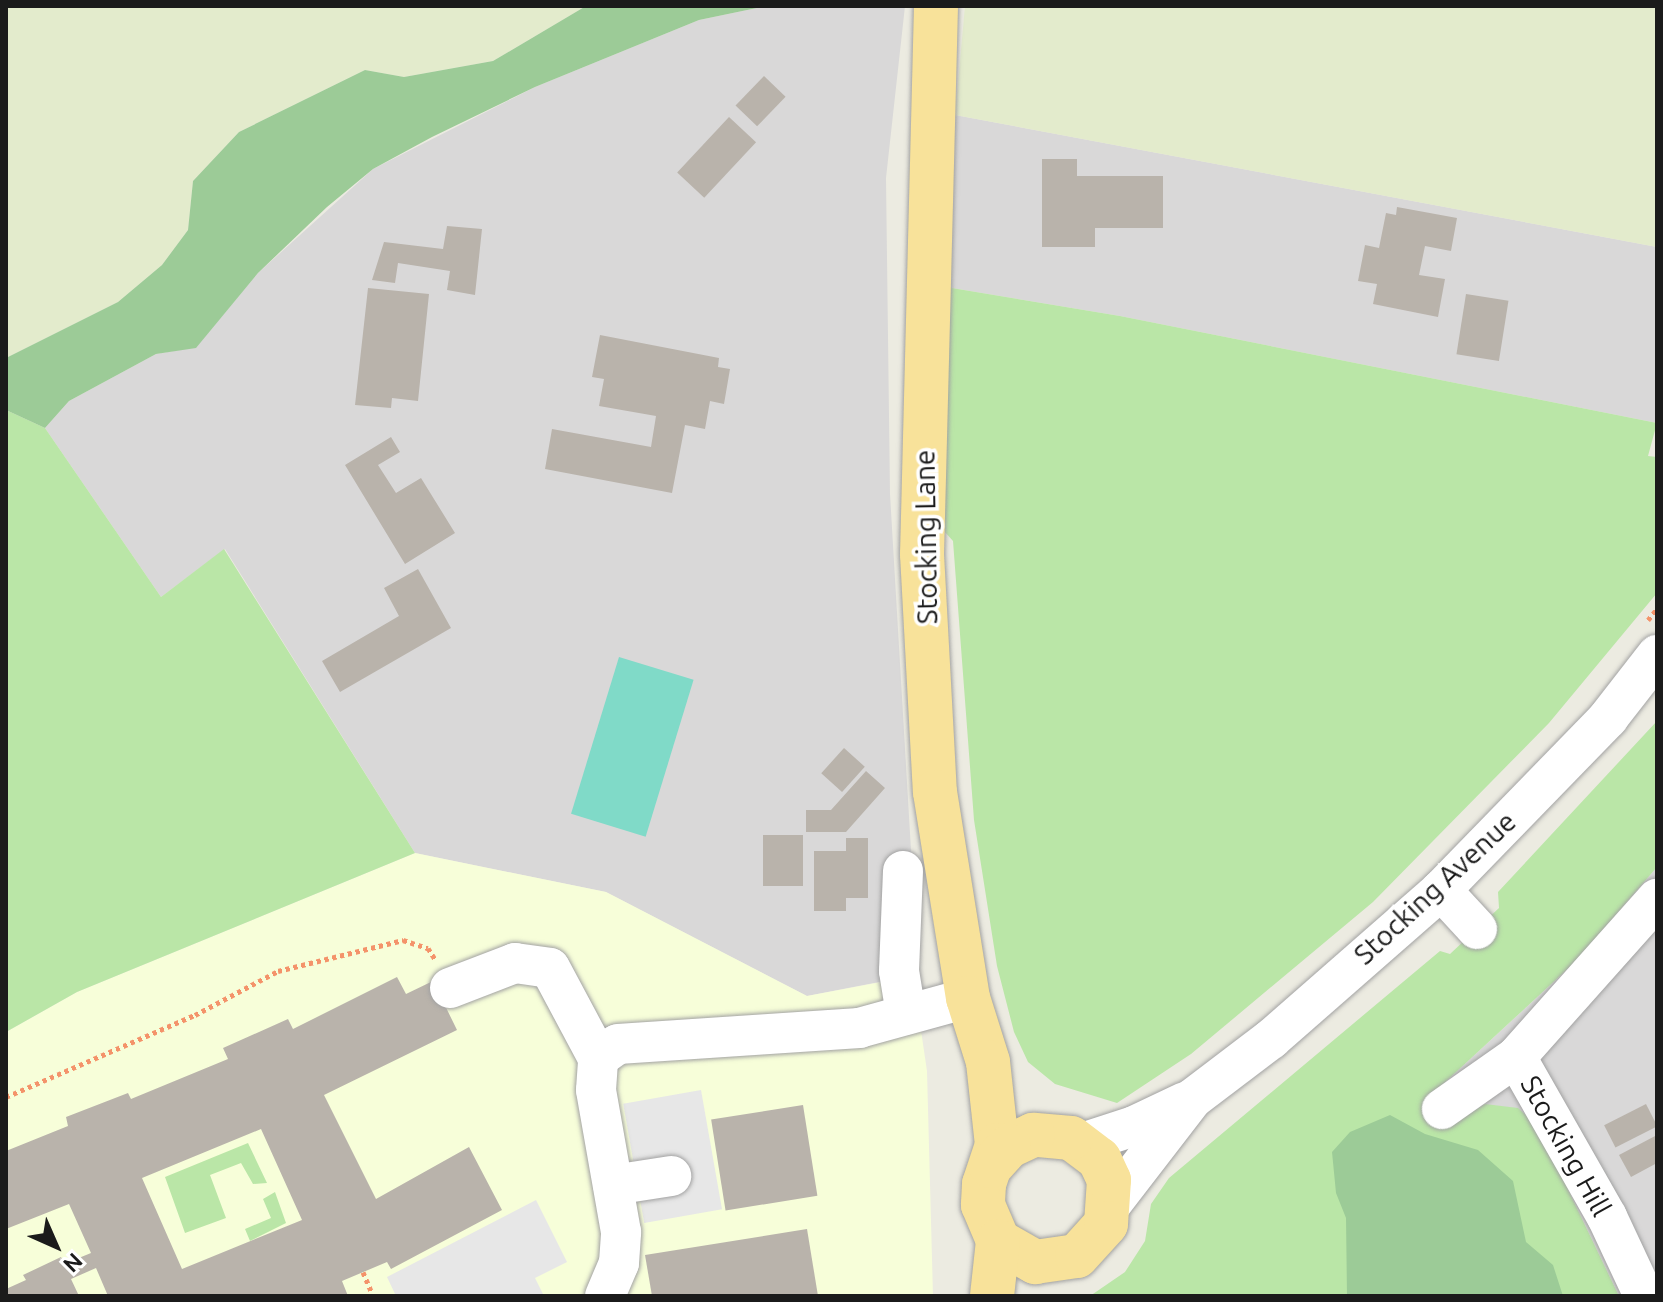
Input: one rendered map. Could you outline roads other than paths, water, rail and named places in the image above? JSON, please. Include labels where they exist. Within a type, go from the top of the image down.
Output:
[{"type":"main road","name":"Stocking Lane","points":[[936,6],[922,554],[935,792],[968,998],[988,1062],[997,1145],[983,1205],[998,1241],[992,1296]]},
{"type":"main road","name":"Stocking Lane","points":[[988,1062],[1070,1139],[1099,1159],[1109,1180],[1112,1203]]},
{"type":"main road","points":[[991,1166],[1009,1146],[1033,1135],[1070,1139]]},
{"type":"main road","points":[[1029,1296],[1057,1262],[1094,1242],[1112,1203]]},
{"type":"main road","points":[[998,1241],[1035,1262],[1057,1262]]},
{"type":"street","name":"Stocking Avenue","points":[[1112,1203],[1192,1099],[1271,1039],[1441,890],[1608,718],[1657,655]]},
{"type":"street","points":[[903,871],[899,971],[906,1014]]},
{"type":"street","points":[[1441,890],[1477,929]]},
{"type":"street","name":"Stocking Hill","points":[[1644,1296],[1607,1217],[1516,1057],[1657,899]]},
{"type":"street","points":[[450,988],[515,963],[550,968],[598,1058],[596,1090],[621,1232],[619,1263],[605,1296]]},
{"type":"street","points":[[598,1058],[618,1044],[859,1028],[968,998]]},
{"type":"street","points":[[1442,1109],[1516,1057]]},
{"type":"street","name":"Stocking Avenue","points":[[1070,1139],[1192,1099]]},
{"type":"street","points":[[613,1185],[671,1176]]}]
